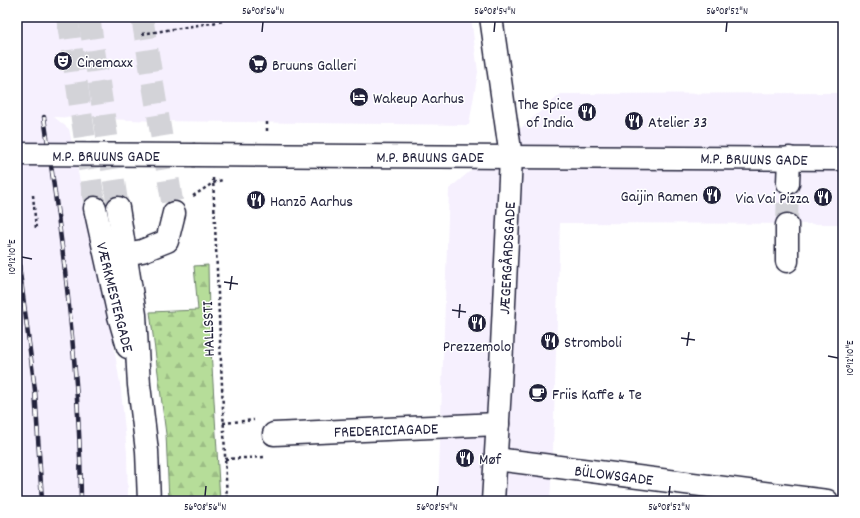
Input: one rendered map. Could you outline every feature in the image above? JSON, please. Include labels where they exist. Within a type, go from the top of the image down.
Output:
[{"type":"street","name":"JÆGERGÅRDSGADE","points":[[491,17],[511,156],[493,501]]},
{"type":"street","name":"M.P. BRUUNS GADE","points":[[17,154],[843,159]]},
{"type":"street","points":[[788,183],[789,158]]},
{"type":"street","name":"VÆRKMESTERGADE","points":[[95,208],[119,316],[139,385]]},
{"type":"street","name":"VÆRKMESTERGADE","points":[[118,208],[135,315],[139,385],[147,451],[149,501]]},
{"type":"street","points":[[125,254],[142,251],[167,241],[174,213]]},
{"type":"street","points":[[786,261],[787,225]]},
{"type":"street","name":"FREDERICIAGADE","points":[[274,434],[498,424]]},
{"type":"street","name":"BÜLOWSGADE","points":[[496,459],[827,501]]},
{"type":"path","points":[[142,34],[224,21]]},
{"type":"path","name":"HALLSSTI","points":[[204,156],[213,191],[227,501]]},
{"type":"path","points":[[33,195],[36,229]]},
{"type":"shaded area","points":[[17,17],[471,17],[478,72],[469,125],[155,121],[54,117],[69,129],[112,335],[121,390],[127,453],[128,501],[17,501]]},
{"type":"shaded area","points":[[843,93],[843,224],[560,223],[550,501],[438,501],[449,189],[561,94]]},
{"type":"green space","points":[[208,265],[209,316],[220,501],[169,501],[166,434],[150,312],[198,310],[194,266]]},
{"type":"tunnel","points":[[67,17],[95,208]]},
{"type":"tunnel","points":[[89,17],[118,208]]},
{"type":"tunnel","points":[[142,17],[174,213]]},
{"type":"tunnel","points":[[787,225],[788,183]]},
{"type":"railway","points":[[44,117],[58,213],[74,357],[80,453],[81,501]]},
{"type":"railway","points":[[17,249],[35,390],[42,501]]},
{"type":"place","name":"Cinemaxx","points":[[63,61]]},
{"type":"place","name":"Bruuns Galleri","points":[[258,64]]},
{"type":"place","name":"Wakeup Aarhus","points":[[359,97]]},
{"type":"place","name":"The Spice of India","points":[[587,112]]},
{"type":"place","name":"Atelier 33","points":[[634,121]]},
{"type":"place","name":"Gaijin Ramen","points":[[712,195]]},
{"type":"place","name":"Via Vai Pizza","points":[[823,197]]},
{"type":"place","name":"Hanzō Aarhus","points":[[256,200]]},
{"type":"place","name":"Prezzemolo","points":[[477,323]]},
{"type":"place","name":"Stromboli","points":[[550,341]]},
{"type":"place","name":"Friis Kaffe & Te","points":[[538,393]]},
{"type":"place","name":"Møf","points":[[465,458]]}]
